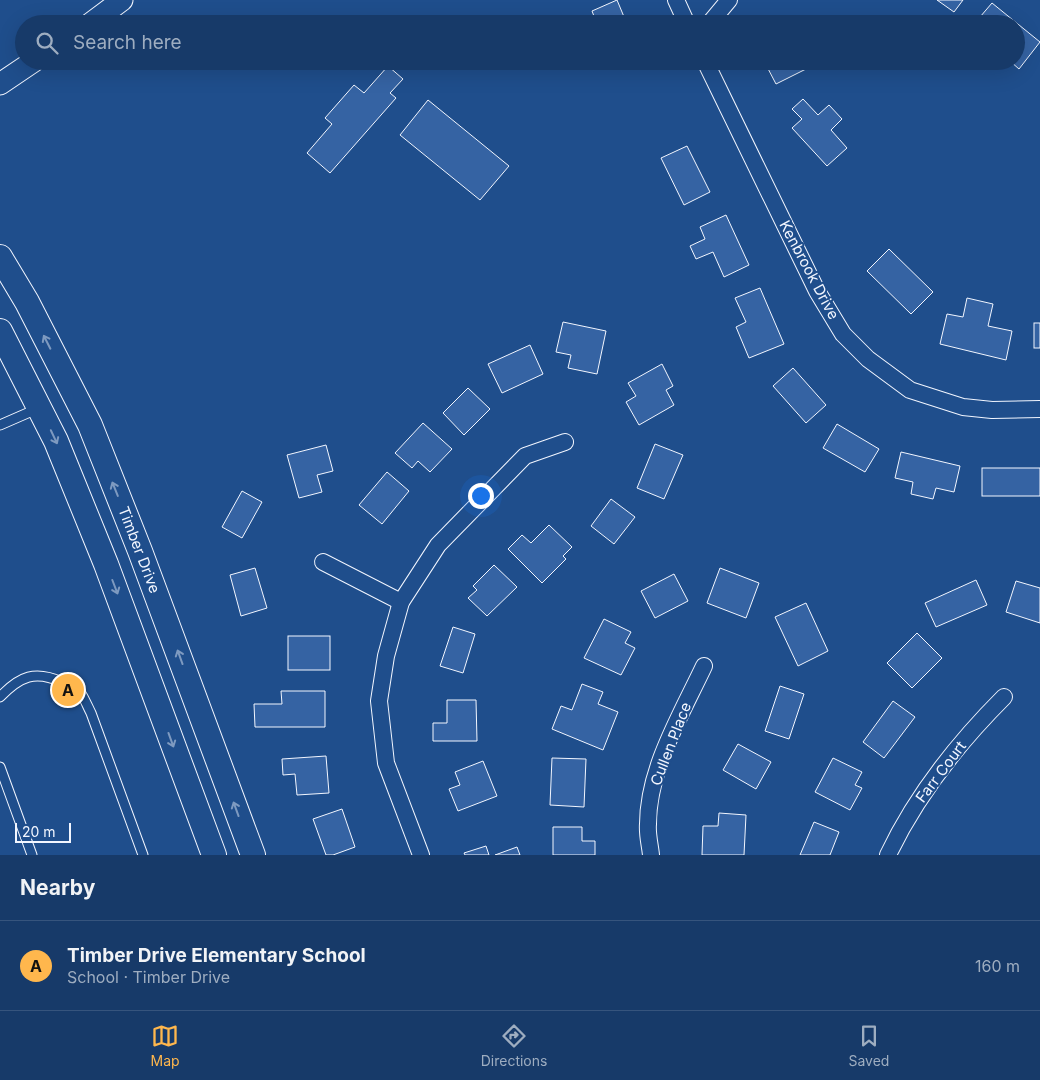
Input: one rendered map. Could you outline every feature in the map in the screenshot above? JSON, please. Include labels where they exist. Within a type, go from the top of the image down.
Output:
[{"type":"main road","name":"Timber Drive","points":[[0,257],[27,302],[90,425],[140,551],[253,855]]},
{"type":"main road","points":[[0,331],[56,441],[106,564],[214,855]]},
{"type":"street","points":[[102,15],[122,0]]},
{"type":"street","points":[[676,0],[683,15]]},
{"type":"street","points":[[716,15],[729,0]]},
{"type":"street","points":[[0,84],[21,70]]},
{"type":"street","name":"Kenbrook Drive","points":[[709,70],[817,291],[843,334],[868,359],[910,390],[963,407],[992,410],[1040,409]]},
{"type":"street","points":[[421,855],[386,763],[379,701],[386,656],[401,602],[438,545],[525,456],[565,442]]},
{"type":"street","points":[[323,562],[401,602]]},
{"type":"street","name":"Cullen Place","points":[[651,855],[648,824],[654,780],[677,722],[704,666]]},
{"type":"street","name":"Farr Court","points":[[888,855],[905,820],[948,760],[1004,697]]},
{"type":"lane","points":[[0,425],[39,408]]},
{"type":"lane","points":[[0,697],[20,680],[34,674],[48,676],[70,686],[81,694],[90,712],[143,855]]},
{"type":"lane","points":[[0,767],[32,855]]},
{"type":"building","points":[[617,0],[623,15],[594,15],[592,11]]},
{"type":"building","points":[[937,0],[963,0],[954,12]]},
{"type":"building","points":[[992,3],[1007,15],[982,15]]},
{"type":"building","points":[[1025,30],[1040,42],[1025,61]]},
{"type":"building","points":[[384,70],[393,70],[403,79],[390,93],[396,98],[330,173],[307,153],[332,124],[325,118],[354,85],[364,93]]},
{"type":"building","points":[[769,70],[804,70],[776,84]]},
{"type":"building","points":[[803,99],[818,115],[829,105],[842,119],[831,130],[847,148],[827,166],[792,128],[802,119],[792,109]]},
{"type":"building","points":[[428,100],[509,166],[480,200],[400,135]]},
{"type":"building","points":[[687,146],[710,192],[684,205],[661,158]]},
{"type":"building","points":[[726,215],[749,265],[724,277],[713,252],[696,259],[690,246],[705,239],[700,227]]},
{"type":"building","points":[[889,249],[933,292],[911,314],[867,271]]},
{"type":"building","points":[[760,288],[784,344],[749,358],[736,327],[746,322],[735,298]]},
{"type":"building","points":[[967,298],[993,304],[988,326],[1012,331],[1006,360],[940,344],[947,314],[963,317]]},
{"type":"building","points":[[563,322],[606,331],[597,374],[568,368],[571,355],[556,352]]},
{"type":"building","points":[[1034,323],[1040,323],[1040,348],[1034,348]]},
{"type":"building","points":[[530,345],[543,374],[502,393],[488,364]]},
{"type":"building","points":[[662,364],[673,386],[666,390],[674,405],[639,425],[626,402],[636,396],[628,383]]},
{"type":"building","points":[[793,368],[826,405],[806,423],[773,386]]},
{"type":"building","points":[[468,388],[490,409],[464,435],[443,413]]},
{"type":"building","points":[[423,423],[452,449],[430,472],[418,461],[412,468],[395,453]]},
{"type":"building","points":[[837,424],[879,449],[865,472],[823,448]]},
{"type":"building","points":[[655,444],[683,455],[664,499],[637,488]]},
{"type":"building","points":[[326,445],[333,471],[317,475],[322,492],[299,498],[287,455]]},
{"type":"building","points":[[901,452],[960,466],[954,492],[936,488],[933,499],[911,494],[913,482],[895,478]]},
{"type":"building","points":[[982,468],[1040,468],[1040,496],[982,496]]},
{"type":"building","points":[[387,472],[409,491],[382,524],[359,505]]},
{"type":"building","points":[[242,491],[262,502],[242,538],[222,527]]},
{"type":"building","points":[[611,499],[635,517],[614,544],[591,526]]},
{"type":"building","points":[[549,525],[572,547],[563,556],[566,559],[542,583],[508,549],[522,535],[531,543]]},
{"type":"building","points":[[494,565],[517,587],[487,616],[468,598],[477,590],[473,586]]},
{"type":"building","points":[[255,568],[267,608],[241,616],[230,575]]},
{"type":"building","points":[[720,568],[759,583],[746,618],[707,603]]},
{"type":"building","points":[[674,574],[688,601],[655,618],[641,591]]},
{"type":"building","points":[[976,580],[987,605],[936,627],[925,603]]},
{"type":"building","points":[[1016,581],[1040,588],[1040,623],[1006,612]]},
{"type":"building","points":[[806,603],[828,651],[798,666],[775,617]]},
{"type":"building","points":[[604,619],[631,632],[625,643],[635,648],[621,675],[584,658]]},
{"type":"building","points":[[453,627],[475,634],[463,673],[440,666]]},
{"type":"building","points":[[917,633],[942,658],[912,688],[887,663]]},
{"type":"building","points":[[288,636],[330,636],[330,670],[288,670]]},
{"type":"building","points":[[582,684],[603,692],[598,704],[618,712],[603,750],[552,729],[561,706],[572,710]]},
{"type":"building","points":[[780,686],[804,694],[789,739],[765,731]]},
{"type":"building","points":[[281,691],[325,691],[325,727],[255,727],[254,704],[282,704]]},
{"type":"building","points":[[447,700],[476,700],[477,741],[433,741],[433,723],[447,723]]},
{"type":"building","points":[[893,701],[915,717],[884,758],[863,742]]},
{"type":"building","points":[[738,744],[771,762],[756,789],[723,770]]},
{"type":"building","points":[[326,756],[329,793],[297,795],[295,774],[283,775],[282,759]]},
{"type":"building","points":[[552,758],[586,759],[584,807],[550,805]]},
{"type":"building","points":[[833,758],[862,772],[855,785],[862,788],[850,810],[815,792]]},
{"type":"building","points":[[483,761],[497,796],[458,811],[449,789],[460,785],[455,772]]},
{"type":"building","points":[[342,809],[355,847],[333,855],[326,855],[313,819]]},
{"type":"building","points":[[719,813],[746,815],[744,855],[702,855],[703,826],[718,826]]},
{"type":"building","points":[[814,822],[839,832],[830,855],[800,855]]},
{"type":"building","points":[[553,827],[582,827],[582,841],[595,841],[595,855],[553,855]]},
{"type":"building","points":[[486,846],[489,855],[465,855],[464,853]]},
{"type":"building","points":[[517,847],[520,855],[495,855]]},
{"type":"place","name":"Timber Drive Elementary School","points":[[68,690]]}]
